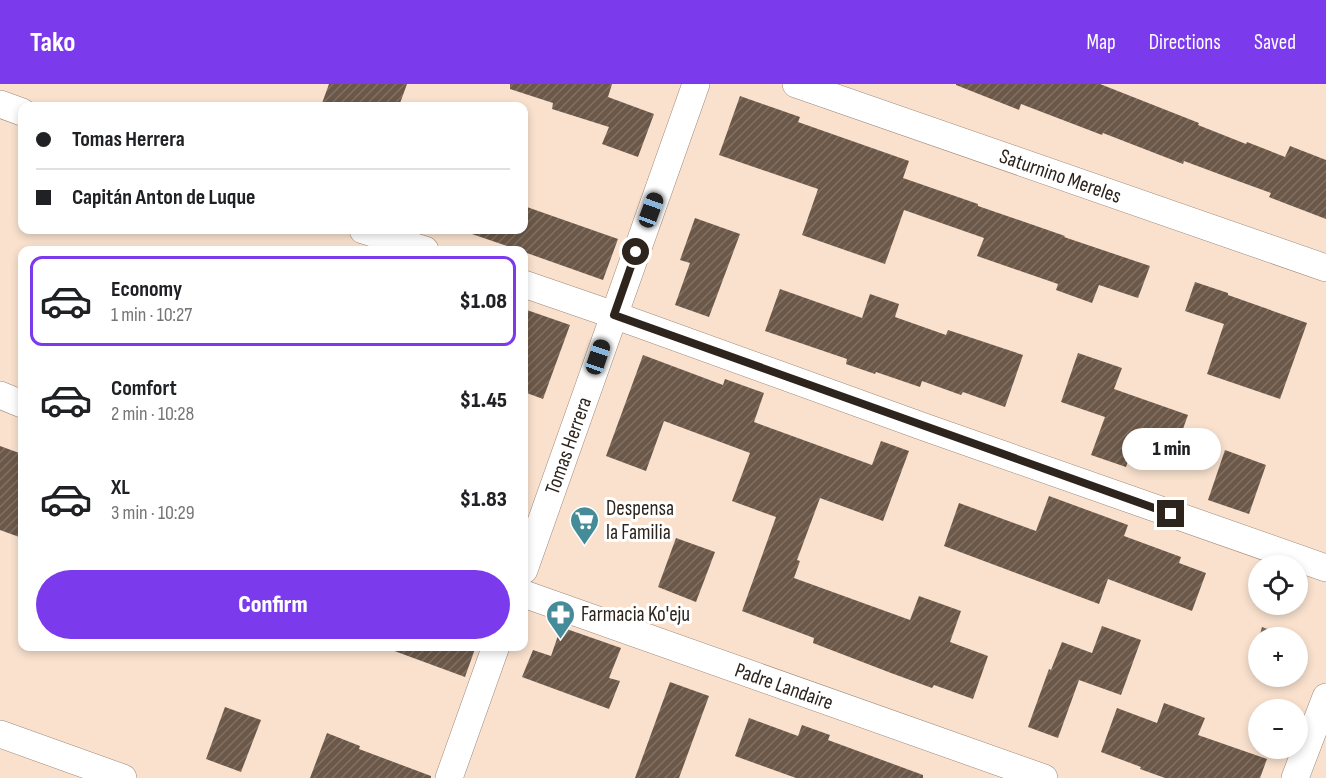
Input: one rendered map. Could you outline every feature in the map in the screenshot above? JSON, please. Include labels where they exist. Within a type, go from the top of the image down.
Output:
[{"type":"street","name":"Tomas Herrera","points":[[528,559],[696,84]]},
{"type":"street","name":"Saturnino Mereles","points":[[796,84],[1326,268]]},
{"type":"street","points":[[0,104],[18,111]]},
{"type":"street","points":[[375,234],[413,246]]},
{"type":"street","points":[[528,285],[1326,568]]},
{"type":"street","points":[[0,395],[18,402]]},
{"type":"street","name":"Padre Landaire","points":[[528,595],[1044,778]]},
{"type":"street","points":[[449,778],[494,651]]},
{"type":"street","points":[[1295,778],[1326,697]]},
{"type":"street","points":[[0,734],[123,778]]},
{"type":"building","points":[[329,84],[407,84],[400,102],[322,102]]},
{"type":"building","points":[[510,84],[612,84],[608,97],[654,114],[638,157],[602,144],[609,127],[552,109],[553,103],[510,89]]},
{"type":"building","points":[[956,84],[1100,84],[1246,144],[1247,142],[1285,157],[1290,146],[1326,160],[1326,219],[1269,197],[1271,193],[1184,161],[1183,164],[1021,104],[1019,110]]},
{"type":"building","points":[[740,96],[800,117],[798,122],[909,161],[903,178],[1150,266],[1138,298],[1099,285],[1092,303],[1056,290],[1058,284],[977,256],[984,238],[904,210],[885,264],[802,235],[818,189],[719,155]]},
{"type":"building","points":[[528,207],[618,239],[603,280],[528,253],[528,246],[507,246],[472,234],[528,234]]},
{"type":"building","points":[[695,218],[740,234],[709,317],[675,305],[690,263],[680,260]]},
{"type":"building","points":[[1195,282],[1307,323],[1280,399],[1207,374],[1224,324],[1185,311]]},
{"type":"building","points":[[780,289],[862,318],[870,294],[899,304],[895,317],[946,335],[948,330],[1023,355],[1005,407],[922,381],[920,387],[876,372],[875,374],[846,364],[847,359],[765,331]]},
{"type":"building","points":[[528,310],[570,325],[543,399],[528,393]]},
{"type":"building","points":[[1078,353],[1122,368],[1114,389],[1188,415],[1172,459],[1133,446],[1126,467],[1091,455],[1105,417],[1061,402]]},
{"type":"building","points":[[643,355],[723,385],[725,379],[764,393],[754,422],[872,465],[881,441],[909,451],[883,521],[820,498],[797,560],[800,561],[794,578],[910,620],[919,596],[961,611],[950,642],[988,656],[973,699],[934,685],[932,688],[891,673],[813,643],[814,638],[742,611],[776,517],[732,501],[750,453],[664,421],[646,471],[606,456]]},
{"type":"building","points":[[0,446],[18,453],[18,537],[0,530]]},
{"type":"building","points":[[1225,450],[1266,465],[1249,514],[1208,500]]},
{"type":"building","points":[[1049,496],[1128,525],[1124,536],[1181,557],[1179,563],[1206,573],[1192,611],[1108,579],[1099,604],[944,546],[959,503],[1036,531]]},
{"type":"building","points":[[676,538],[715,552],[696,602],[658,587]]},
{"type":"building","points":[[1102,626],[1141,640],[1121,695],[1079,680],[1058,738],[1028,727],[1049,669],[1051,670],[1062,642],[1092,653]]},
{"type":"building","points":[[561,627],[621,648],[609,678],[620,681],[609,709],[522,677],[533,650],[551,656]]},
{"type":"building","points":[[394,651],[474,651],[465,677]]},
{"type":"building","points":[[670,682],[709,696],[679,778],[635,778]]},
{"type":"building","points":[[1164,703],[1205,718],[1198,735],[1248,752],[1248,759],[1267,759],[1260,778],[1165,778],[1101,752],[1117,708],[1157,723]]},
{"type":"building","points":[[225,707],[261,720],[241,772],[206,759]]},
{"type":"building","points":[[749,718],[798,736],[802,725],[830,735],[828,740],[923,775],[923,778],[796,778],[735,756]]},
{"type":"building","points":[[327,733],[360,746],[359,749],[431,776],[431,778],[310,778]]},
{"type":"place","name":"Despensa la Familia","points":[[585,546]]},
{"type":"place","name":"Farmacia Ko'eju","points":[[560,640]]},
{"type":"route","points":[[636,252],[614,315],[1171,514]]}]
